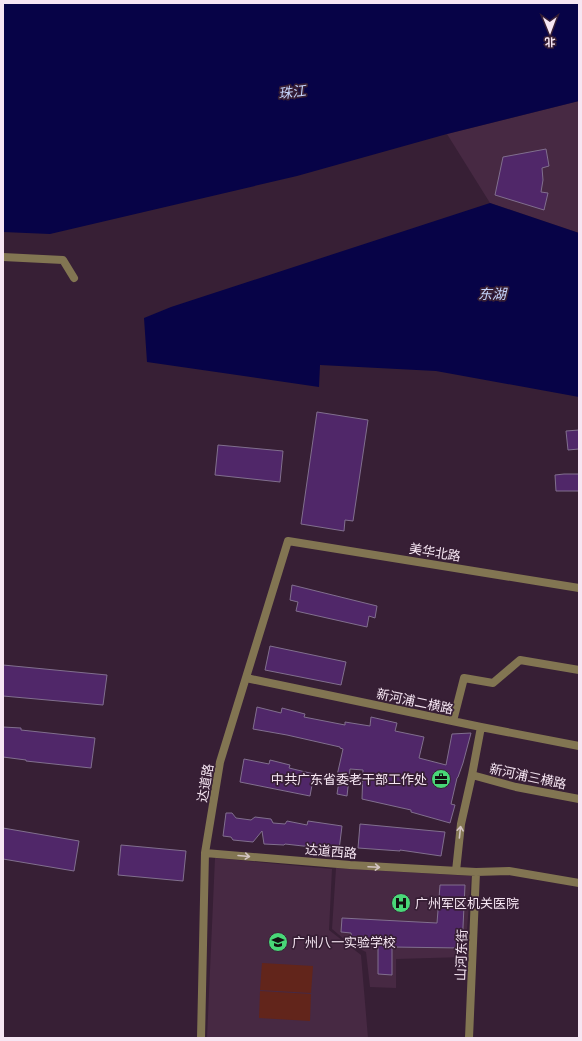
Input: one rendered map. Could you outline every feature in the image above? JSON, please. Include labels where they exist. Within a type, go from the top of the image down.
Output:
[{"type":"street","points":[[3,257],[63,260],[74,278]]},
{"type":"street","name":"美华北路","points":[[288,541],[579,588]]},
{"type":"street","name":"达道路","points":[[201,1038],[205,853],[220,762],[288,541]]},
{"type":"street","points":[[453,721],[464,678],[493,683],[520,660],[579,670]]},
{"type":"street","name":"新河浦二横路","points":[[246,678],[579,746]]},
{"type":"street","points":[[456,871],[461,824],[481,727]]},
{"type":"street","name":"新河浦三横路","points":[[472,776],[516,787],[579,799]]},
{"type":"street","name":"达道西路","points":[[205,853],[350,865],[476,872],[509,871],[579,883]]},
{"type":"street","name":"山河东街","points":[[469,1038],[476,872]]},
{"type":"shaded area","points":[[579,101],[579,233],[490,203],[447,134]]},
{"type":"shaded area","name":"广州八一实验学校","points":[[215,858],[332,869],[329,930],[361,955],[368,1038],[207,1038]]},
{"type":"shaded area","name":"广州军区机关医院","points":[[336,868],[471,876],[465,957],[396,959],[396,988],[370,987],[366,952],[350,944],[332,929]]},
{"type":"shaded area","points":[[262,963],[313,966],[311,993],[260,990]]},
{"type":"shaded area","points":[[260,991],[311,994],[310,1021],[259,1018]]},
{"type":"water","name":"珠江","points":[[3,3],[579,3],[579,101],[447,134],[297,176],[50,234],[3,232]]},
{"type":"water","name":"东湖","points":[[490,203],[579,233],[579,397],[436,371],[320,365],[319,387],[147,362],[144,318],[171,307]]},
{"type":"building","points":[[546,149],[549,166],[542,168],[543,180],[541,192],[548,193],[544,210],[495,195],[503,157]]},
{"type":"building","points":[[317,412],[368,420],[353,521],[345,520],[344,531],[301,524]]},
{"type":"building","points":[[579,430],[579,449],[568,450],[566,431]]},
{"type":"building","points":[[218,445],[283,451],[280,482],[215,475]]},
{"type":"building","points":[[579,474],[579,491],[556,491],[555,475]]},
{"type":"building","points":[[292,585],[377,606],[375,618],[369,616],[367,627],[296,611],[298,602],[290,600]]},
{"type":"building","points":[[270,646],[346,662],[341,685],[265,670]]},
{"type":"building","points":[[3,665],[107,675],[103,705],[3,696]]},
{"type":"building","points":[[257,707],[281,713],[282,708],[305,714],[304,717],[345,725],[345,722],[370,726],[371,717],[397,723],[395,731],[424,737],[419,758],[446,765],[452,734],[471,733],[463,763],[457,778],[451,804],[455,805],[450,823],[411,812],[411,810],[362,799],[363,770],[350,769],[347,796],[337,794],[339,781],[336,780],[343,749],[340,747],[287,735],[253,729]]},
{"type":"building","points":[[3,727],[95,738],[91,768],[3,757]]},
{"type":"building","points":[[244,759],[269,764],[270,760],[290,765],[289,768],[314,774],[310,796],[240,782]]},
{"type":"building","points":[[226,813],[232,813],[236,818],[251,820],[255,817],[271,819],[273,823],[285,824],[287,821],[307,825],[308,821],[342,826],[339,850],[285,844],[264,844],[262,831],[253,842],[233,840],[231,837],[223,836]]},
{"type":"building","points":[[360,824],[445,832],[441,856],[400,850],[358,848]]},
{"type":"building","points":[[3,828],[79,841],[74,871],[3,859]]},
{"type":"building","points":[[121,845],[186,851],[183,881],[118,875]]},
{"type":"building","points":[[440,885],[465,885],[462,948],[392,947],[392,975],[378,974],[378,945],[353,944],[351,933],[341,932],[342,918],[437,923]]},
{"type":"place","name":"中共广东省委老干部工作处","points":[[441,779]]},
{"type":"place","name":"广州军区机关医院","points":[[401,903]]},
{"type":"place","name":"广州八一实验学校","points":[[278,942]]}]
